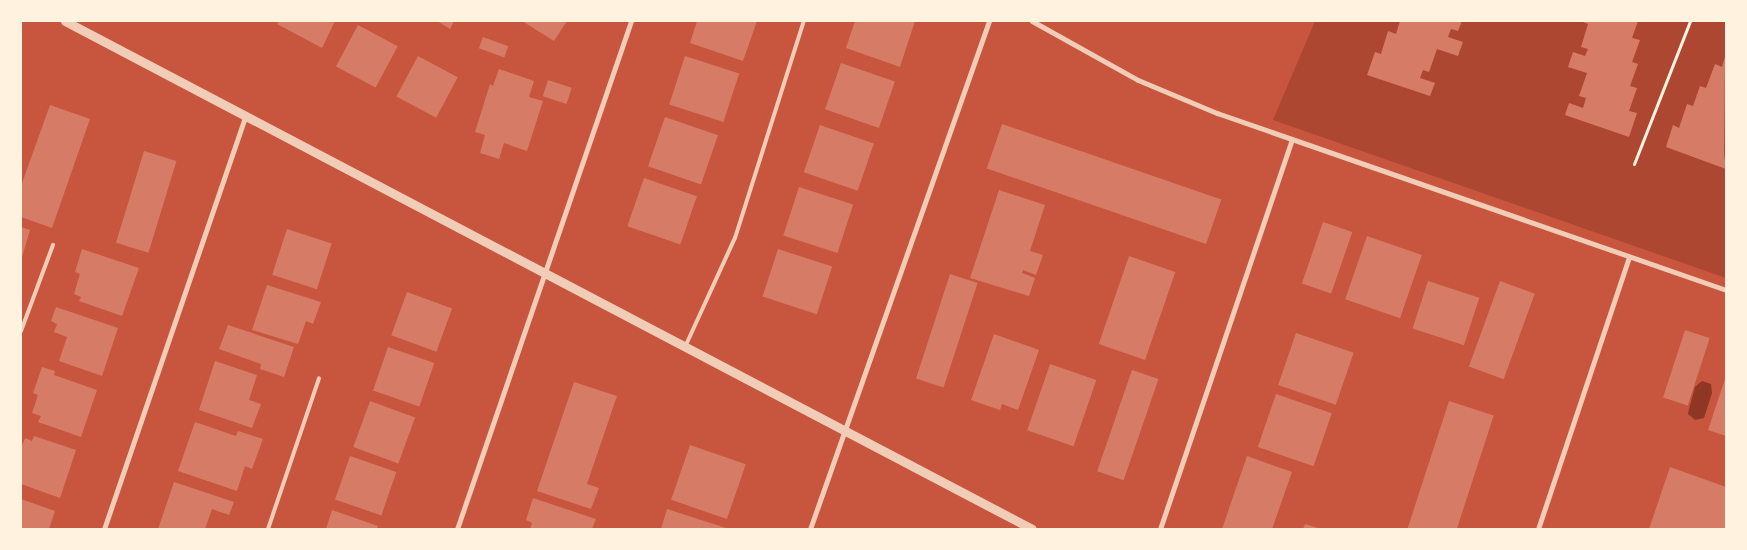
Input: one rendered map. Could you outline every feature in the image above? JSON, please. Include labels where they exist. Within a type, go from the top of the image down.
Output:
[{"type":"street","points":[[65,21],[1032,529]]},
{"type":"street","points":[[456,529],[630,21]]},
{"type":"street","points":[[810,529],[843,430],[989,21]]},
{"type":"street","points":[[1032,21],[1138,80],[1292,140],[1726,290]]},
{"type":"street","points":[[104,529],[245,116]]},
{"type":"street","points":[[1160,529],[1292,140]]},
{"type":"street","points":[[1538,529],[1628,257]]},
{"type":"lane","points":[[685,346],[735,238],[804,21]]},
{"type":"lane","points":[[21,331],[53,245]]},
{"type":"lane","points":[[268,529],[319,378]]},
{"type":"path","points":[[1634,164],[1690,21]]},
{"type":"shaded area","points":[[1315,21],[1726,21],[1726,278],[1273,120]]},
{"type":"shaded area","points":[[1702,381],[1711,384],[1712,393],[1704,418],[1695,420],[1688,414],[1695,387]]},
{"type":"building","points":[[279,21],[335,21],[322,48],[277,24]]},
{"type":"building","points":[[437,21],[454,21],[450,29]]},
{"type":"building","points":[[522,21],[567,21],[554,41]]},
{"type":"building","points":[[697,21],[757,21],[743,61],[690,43]]},
{"type":"building","points":[[855,21],[915,21],[900,67],[846,48]]},
{"type":"building","points":[[1400,21],[1462,21],[1458,31],[1451,29],[1448,37],[1463,42],[1458,56],[1437,49],[1429,72],[1423,70],[1420,78],[1435,83],[1430,96],[1367,75],[1375,52],[1381,54],[1388,31],[1396,34]]},
{"type":"building","points":[[1581,21],[1638,21],[1632,38],[1640,40],[1632,62],[1638,64],[1630,86],[1637,88],[1629,111],[1637,113],[1629,137],[1565,115],[1569,103],[1583,108],[1586,98],[1579,96],[1587,73],[1568,67],[1573,52],[1585,56],[1588,49],[1581,47],[1588,24]]},
{"type":"building","points":[[358,25],[398,46],[376,88],[336,66]]},
{"type":"building","points":[[483,37],[508,46],[504,58],[479,48]]},
{"type":"building","points":[[418,56],[458,77],[436,118],[396,97]]},
{"type":"building","points":[[685,56],[739,74],[723,122],[669,105]]},
{"type":"building","points":[[1725,57],[1724,154],[1726,169],[1666,147],[1673,125],[1679,128],[1687,104],[1693,106],[1700,86],[1706,88],[1715,64],[1722,67]]},
{"type":"building","points":[[841,63],[895,82],[879,128],[825,109]]},
{"type":"building","points":[[499,69],[534,81],[529,97],[543,101],[527,151],[504,143],[499,159],[480,153],[485,135],[475,132],[490,84],[493,86]]},
{"type":"building","points":[[548,80],[572,88],[567,104],[543,96]]},
{"type":"building","points":[[50,105],[90,119],[52,228],[21,217],[21,186]]},
{"type":"building","points":[[665,117],[718,135],[701,184],[648,166]]},
{"type":"building","points":[[1002,124],[1221,200],[1206,244],[987,168]]},
{"type":"building","points":[[820,125],[874,144],[858,191],[804,172]]},
{"type":"building","points":[[144,151],[177,161],[148,253],[116,243]]},
{"type":"building","points":[[644,178],[697,196],[680,244],[627,226]]},
{"type":"building","points":[[799,187],[853,205],[837,253],[783,236]]},
{"type":"building","points":[[999,190],[1045,205],[1030,251],[1043,255],[1036,275],[1023,270],[1022,273],[1035,278],[1029,296],[970,278]]},
{"type":"building","points":[[1323,222],[1352,232],[1331,294],[1302,283]]},
{"type":"building","points":[[21,227],[30,230],[22,257],[21,257]]},
{"type":"building","points":[[287,229],[332,244],[317,289],[272,275]]},
{"type":"building","points":[[1367,236],[1422,255],[1400,318],[1345,299]]},
{"type":"building","points":[[82,249],[139,268],[122,316],[79,301],[81,297],[74,294],[80,274],[75,272]]},
{"type":"building","points":[[778,249],[832,267],[817,314],[763,297]]},
{"type":"building","points":[[1129,256],[1175,272],[1145,360],[1099,344]]},
{"type":"building","points":[[950,274],[978,283],[944,388],[916,379]]},
{"type":"building","points":[[1428,281],[1479,298],[1464,345],[1413,329]]},
{"type":"building","points":[[1500,281],[1535,294],[1504,379],[1469,367]]},
{"type":"building","points":[[267,285],[321,302],[313,324],[306,321],[298,344],[252,330]]},
{"type":"building","points":[[407,292],[452,308],[436,352],[391,335]]},
{"type":"building","points":[[56,307],[118,328],[102,376],[59,361],[67,337],[54,332],[57,324],[51,321]]},
{"type":"building","points":[[228,325],[294,347],[284,377],[260,369],[261,364],[219,349]]},
{"type":"building","points":[[1685,330],[1710,338],[1688,406],[1663,398]]},
{"type":"building","points":[[1296,333],[1354,353],[1336,405],[1278,385]]},
{"type":"building","points":[[994,334],[1039,350],[1018,410],[1002,404],[1000,410],[971,400]]},
{"type":"building","points":[[388,347],[434,363],[419,406],[373,390]]},
{"type":"building","points":[[215,361],[257,375],[249,400],[261,404],[252,428],[199,410]]},
{"type":"building","points":[[1050,364],[1096,380],[1074,446],[1027,430]]},
{"type":"building","points":[[42,367],[55,371],[54,375],[97,390],[81,437],[38,422],[41,416],[32,413],[38,395],[33,393]]},
{"type":"building","points":[[1132,370],[1158,379],[1124,480],[1097,471]]},
{"type":"building","points":[[1726,379],[1726,436],[1708,430]]},
{"type":"building","points":[[574,382],[617,396],[587,484],[599,488],[591,509],[537,491]]},
{"type":"building","points":[[1276,394],[1332,413],[1314,466],[1258,447]]},
{"type":"building","points":[[370,401],[415,417],[398,463],[353,447]]},
{"type":"building","points":[[1449,401],[1494,416],[1457,529],[1407,529]]},
{"type":"building","points":[[195,422],[236,436],[238,431],[263,439],[252,469],[245,466],[237,491],[178,471]]},
{"type":"building","points":[[34,436],[76,450],[60,498],[21,484],[21,448],[25,438],[32,441]]},
{"type":"building","points":[[690,445],[746,464],[727,519],[671,500]]},
{"type":"building","points":[[350,456],[396,472],[381,515],[335,499]]},
{"type":"building","points":[[1247,456],[1292,472],[1272,529],[1222,529]]},
{"type":"building","points":[[1670,467],[1726,487],[1726,529],[1649,529]]},
{"type":"building","points":[[174,482],[234,502],[229,515],[212,509],[205,529],[158,529]]},
{"type":"building","points":[[533,498],[596,519],[592,529],[530,529],[532,523],[526,520]]},
{"type":"building","points":[[21,499],[55,511],[49,529],[21,529]]},
{"type":"building","points":[[667,509],[726,528],[726,529],[661,529]]},
{"type":"building","points":[[332,510],[378,526],[377,529],[326,529]]},
{"type":"building","points":[[1305,524],[1318,528],[1318,529],[1303,529]]}]
